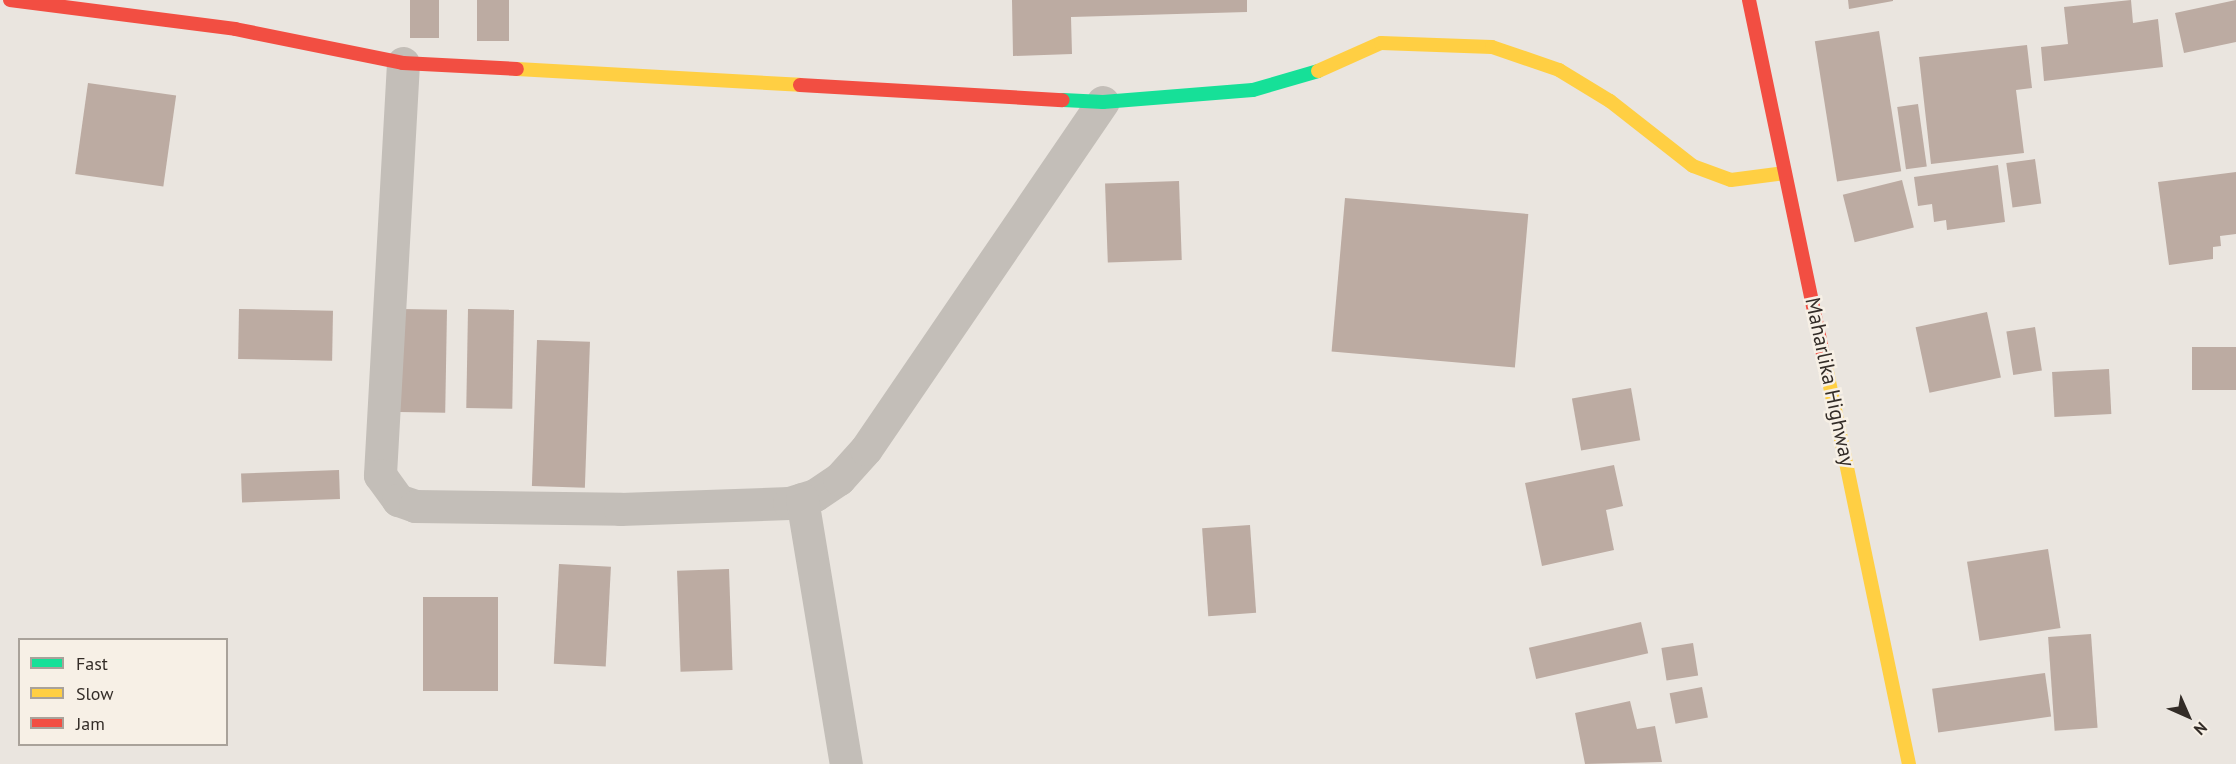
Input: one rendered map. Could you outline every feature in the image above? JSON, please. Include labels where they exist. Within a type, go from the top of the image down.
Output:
[{"type":"main road","points":[[10,0],[235,29],[403,63],[1103,102],[1253,90],[1307,76],[1381,43],[1492,47],[1559,70],[1610,101],[1693,166],[1731,180],[1785,173]]},
{"type":"main road","name":"Maharlika Highway","points":[[1749,0],[1909,764]]},
{"type":"street","points":[[403,63],[380,475],[389,491],[415,506],[620,509],[802,500],[839,479],[866,450],[1103,102]]},
{"type":"street","points":[[802,500],[846,764]]},
{"type":"building","points":[[410,0],[439,0],[439,38],[410,38]]},
{"type":"building","points":[[477,0],[509,0],[509,41],[477,41]]},
{"type":"building","points":[[1012,0],[1247,0],[1247,12],[1071,17],[1072,54],[1013,56]]},
{"type":"building","points":[[1848,0],[1893,0],[1893,1],[1849,9]]},
{"type":"building","points":[[2131,0],[2133,23],[2158,19],[2163,67],[2044,81],[2041,47],[2068,44],[2064,7]]},
{"type":"building","points":[[2236,0],[2236,42],[2184,53],[2175,13]]},
{"type":"building","points":[[1879,31],[1901,171],[1837,181],[1815,41]]},
{"type":"building","points":[[2027,45],[2032,88],[2016,90],[2024,153],[1931,164],[1919,57]]},
{"type":"building","points":[[88,83],[176,95],[163,186],[75,174]]},
{"type":"building","points":[[1918,104],[1927,166],[1906,169],[1897,107]]},
{"type":"building","points":[[2035,159],[2041,204],[2013,208],[2006,163]]},
{"type":"building","points":[[1998,165],[2005,222],[1947,230],[1946,220],[1934,222],[1932,204],[1918,206],[1914,177]]},
{"type":"building","points":[[2236,172],[2236,234],[2220,236],[2221,246],[2213,247],[2213,259],[2169,265],[2158,182]]},
{"type":"building","points":[[1902,180],[1914,228],[1855,242],[1843,195]]},
{"type":"building","points":[[1179,181],[1182,260],[1108,263],[1105,184]]},
{"type":"building","points":[[1345,198],[1528,214],[1515,367],[1332,351]]},
{"type":"building","points":[[239,309],[333,311],[332,361],[238,359]]},
{"type":"building","points":[[401,309],[447,310],[445,413],[399,412]]},
{"type":"building","points":[[468,309],[514,310],[512,409],[466,408]]},
{"type":"building","points":[[1987,312],[2001,378],[1930,393],[1916,327]]},
{"type":"building","points":[[2035,327],[2042,370],[2013,375],[2006,332]]},
{"type":"building","points":[[537,340],[590,342],[585,488],[532,486]]},
{"type":"building","points":[[2192,347],[2236,347],[2236,390],[2192,390]]},
{"type":"building","points":[[2109,369],[2111,414],[2054,417],[2052,372]]},
{"type":"building","points":[[1631,388],[1640,440],[1581,451],[1572,398]]},
{"type":"building","points":[[1614,465],[1623,506],[1606,510],[1614,550],[1542,566],[1525,483]]},
{"type":"building","points":[[339,470],[340,499],[242,502],[241,473]]},
{"type":"building","points":[[1250,525],[1256,613],[1208,616],[1202,528]]},
{"type":"building","points":[[2048,549],[2061,628],[1980,641],[1967,562]]},
{"type":"building","points":[[559,564],[611,567],[606,667],[554,664]]},
{"type":"building","points":[[729,569],[733,670],[681,672],[677,571]]},
{"type":"building","points":[[423,597],[498,597],[498,691],[423,691]]},
{"type":"building","points":[[1641,622],[1648,653],[1536,679],[1529,648]]},
{"type":"building","points":[[2091,634],[2098,728],[2055,731],[2048,637]]},
{"type":"building","points":[[1693,643],[1698,676],[1667,681],[1661,648]]},
{"type":"building","points":[[2045,673],[2051,717],[1938,732],[1932,689]]},
{"type":"building","points":[[1702,687],[1708,717],[1676,724],[1670,693]]},
{"type":"building","points":[[1630,701],[1637,729],[1655,726],[1662,762],[1585,764],[1575,713]]},
{"type":"traffic: fast","points":[[1063,100],[1103,102],[1253,90],[1318,71]]},
{"type":"traffic: slow","points":[[1318,71],[1381,43],[1492,47],[1559,70],[1610,101],[1693,166],[1731,180],[1785,173]]},
{"type":"traffic: slow","points":[[517,69],[800,85]]},
{"type":"traffic: slow","points":[[1826,367],[1909,764]]},
{"type":"traffic: jam","points":[[10,0],[235,29],[403,63],[517,69]]},
{"type":"traffic: jam","points":[[1749,0],[1826,367]]},
{"type":"traffic: jam","points":[[800,85],[1063,100]]}]
